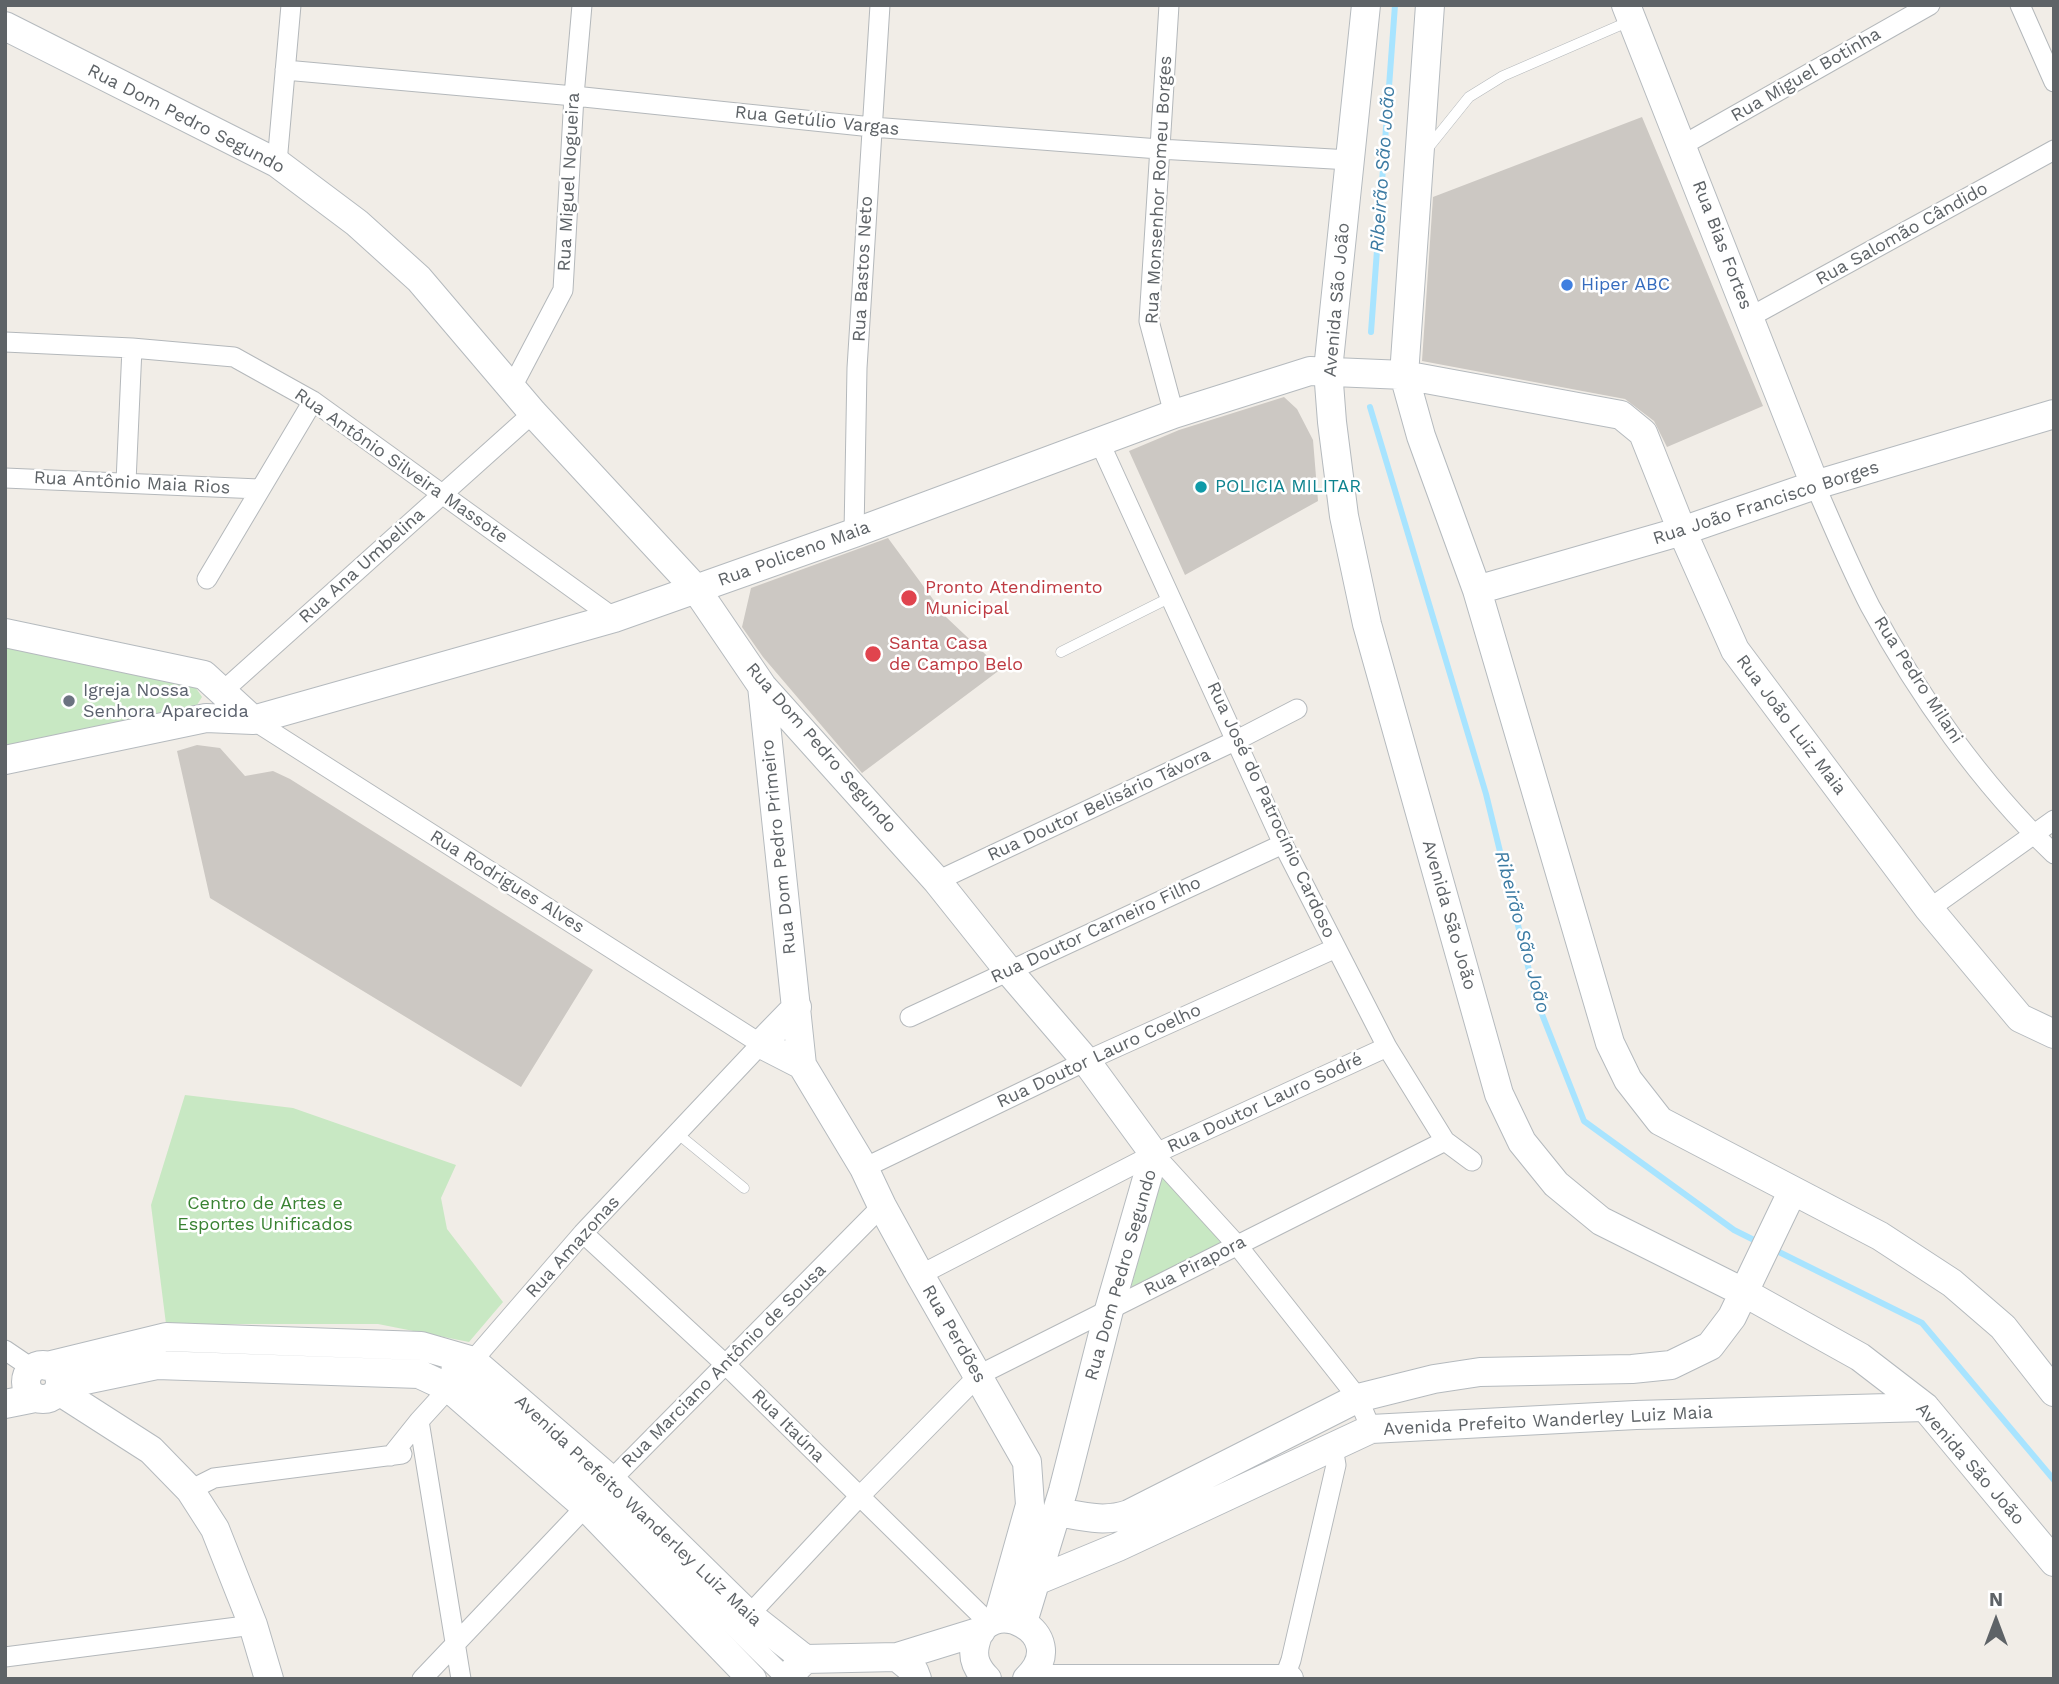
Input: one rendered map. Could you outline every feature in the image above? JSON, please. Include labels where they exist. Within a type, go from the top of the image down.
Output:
[{"type":"street","points":[[277,163],[292,5]]},
{"type":"street","name":"Rua Miguel Nogueira","points":[[512,387],[563,290],[582,5]]},
{"type":"street","name":"Rua Bastos Neto","points":[[855,533],[858,368],[880,5]]},
{"type":"street","name":"Rua Monsenhor Romeu Borges","points":[[1169,5],[1149,321],[1174,414]]},
{"type":"street","name":"Avenida São João","points":[[1366,5],[1328,370],[1332,422],[1344,516],[1367,624],[1499,1094],[1522,1142],[1556,1184],[1601,1221],[1750,1283],[1860,1357],[1925,1407],[2054,1562]]},
{"type":"street","points":[[1430,5],[1404,375],[1421,436],[1477,590],[1610,1043],[1628,1080],[1660,1121],[1788,1201],[1880,1236],[1952,1283],[2003,1328],[2054,1392]]},
{"type":"street","name":"Rua Miguel Botinha","points":[[1683,145],[1930,5]]},
{"type":"street","points":[[2020,5],[2054,82]]},
{"type":"street","name":"Rua Bias Fortes","points":[[1629,13],[1815,485]]},
{"type":"street","name":"Rua Dom Pedro Segundo","points":[[5,26],[277,163],[357,223],[419,279],[533,413],[696,589],[762,686],[937,881],[1086,1061],[1154,1154],[1036,1581],[1006,1627]]},
{"type":"street","name":"Rua Getúlio Vargas","points":[[285,70],[872,127],[1159,149],[1350,160]]},
{"type":"street","name":"Rua Salomão Cândido","points":[[1750,317],[2054,150]]},
{"type":"street","name":"Rua Antônio Silveira Massote","points":[[5,342],[132,348],[234,357],[313,401],[614,618]]},
{"type":"street","points":[[126,482],[132,348]]},
{"type":"street","name":"Rua Policeno Maia","points":[[5,761],[206,718],[253,720],[614,618],[855,533],[1174,414],[1310,370],[1404,375]]},
{"type":"street","name":"Rua João Luiz Maia","points":[[1404,375],[1621,415],[1643,433],[1682,531],[1735,650],[1929,909],[2020,1018],[2054,1034]]},
{"type":"street","points":[[1282,378],[1316,397],[1332,422]]},
{"type":"street","points":[[1421,436],[1439,382]]},
{"type":"street","points":[[207,579],[313,401]]},
{"type":"street","name":"Rua Ana Umbelina","points":[[223,691],[533,413]]},
{"type":"street","name":"Rua João Francisco Borges","points":[[1477,590],[1682,531],[1815,485],[2054,414]]},
{"type":"street","name":"Rua José do Patrocínio Cardoso","points":[[1099,441],[1283,844],[1387,1047],[1445,1141],[1472,1161]]},
{"type":"street","name":"Rua Antônio Maia Rios","points":[[5,478],[259,489]]},
{"type":"street","name":"Rua Pedro Milani","points":[[1815,485],[1870,606],[1943,726],[2033,834],[2054,854]]},
{"type":"street","points":[[5,633],[204,675],[253,720]]},
{"type":"street","name":"Rua Dom Pedro Primeiro","points":[[762,686],[802,1065]]},
{"type":"street","points":[[206,718],[223,691]]},
{"type":"street","name":"Rua Doutor Belisário Távora","points":[[937,881],[1237,740],[1297,709]]},
{"type":"street","name":"Rua Rodrigues Alves","points":[[253,720],[761,1044]]},
{"type":"street","points":[[767,736],[781,739],[801,730]]},
{"type":"street","points":[[1929,909],[2054,820]]},
{"type":"street","name":"Rua Doutor Carneiro Filho","points":[[910,1017],[1283,844]]},
{"type":"street","name":"Rua Doutor Lauro Coelho","points":[[864,1168],[1086,1061],[1336,948]]},
{"type":"street","points":[[797,1007],[761,1044],[802,1065]]},
{"type":"street","name":"Rua Amazonas","points":[[391,1456],[583,1233],[761,1044]]},
{"type":"street","name":"Rua Doutor Lauro Sodré","points":[[920,1275],[1154,1154],[1387,1047]]},
{"type":"street","name":"Rua Perdões","points":[[802,1065],[864,1168],[920,1275],[1027,1462],[1030,1505],[1006,1627]]},
{"type":"street","name":"Rua Pirapora","points":[[750,1615],[859,1497],[979,1375],[1445,1141]]},
{"type":"street","points":[[1154,1154],[1237,1245],[1358,1398],[1371,1429]]},
{"type":"street","name":"Avenida Prefeito Wanderley Luiz Maia","points":[[1057,1512],[1095,1519],[1117,1518],[1129,1514],[1358,1398],[1434,1379],[1480,1372],[1632,1369],[1671,1365],[1710,1346],[1732,1317],[1788,1201]]},
{"type":"street","name":"Rua Marciano Antônio de Sousa","points":[[422,1679],[598,1495],[882,1206]]},
{"type":"street","name":"Rua Itaúna","points":[[583,1233],[726,1365],[859,1497],[1006,1627]]},
{"type":"street","name":"Avenida Prefeito Wanderley Luiz Maia","points":[[33,1384],[166,1337],[421,1346],[462,1374],[598,1495],[750,1615],[792,1672]]},
{"type":"street","points":[[5,1350],[33,1384],[151,1450],[190,1490],[215,1529],[253,1625],[268,1679]]},
{"type":"street","name":"Avenida Prefeito Wanderley Luiz Maia","points":[[1036,1581],[1118,1547],[1371,1429],[1636,1415],[1925,1407]]},
{"type":"street","points":[[419,1421],[461,1679]]},
{"type":"street","points":[[1051,1679],[1286,1679],[1336,1465],[1333,1447]]},
{"type":"street","points":[[190,1490],[214,1478],[424,1452]]},
{"type":"street","points":[[598,1495],[792,1672],[897,1657],[1006,1627],[1080,1677]]},
{"type":"street","name":"Avenida Prefeito Wanderley Luiz Maia","points":[[598,1495],[752,1679]]},
{"type":"street","points":[[5,1657],[253,1625]]},
{"type":"street","points":[[987,1679],[975,1662],[975,1640],[1006,1627]]},
{"type":"street","points":[[1006,1627],[1041,1651],[1039,1662],[1027,1679]]},
{"type":"street","points":[[897,1657],[914,1671],[917,1679]]},
{"type":"lane","points":[[1420,156],[1469,97],[1503,76],[1629,13]]},
{"type":"lane","points":[[1061,652],[1171,597]]},
{"type":"lane","points":[[678,1133],[744,1188]]},
{"type":"green space","points":[[5,641],[192,682],[202,697],[197,705],[21,749],[5,743]]},
{"type":"green space","name":"Centro de Artes e Esportes Unificados","points":[[185,1095],[293,1108],[456,1165],[441,1198],[447,1229],[503,1302],[469,1342],[378,1324],[166,1324],[151,1205]]},
{"type":"green space","points":[[1162,1173],[1224,1243],[1131,1287]]},
{"type":"building","name":"Hiper ABC","points":[[1642,117],[1763,406],[1667,447],[1654,421],[1625,399],[1422,361],[1433,197]]},
{"type":"building","name":"POLICIA MILITAR","points":[[1284,397],[1297,409],[1313,440],[1318,501],[1185,575],[1129,451],[1179,430]]},
{"type":"building","name":"Santa Casa de Campo Belo","points":[[888,538],[946,617],[1001,669],[862,773],[763,657],[742,627],[751,588]]},
{"type":"building","points":[[197,745],[220,748],[245,776],[273,771],[290,779],[593,970],[521,1087],[210,898],[177,751]]},
{"type":"waterway","name":"Ribeirão São João","points":[[1371,332],[1395,5]]},
{"type":"waterway","name":"Ribeirão São João","points":[[1370,407],[1486,794],[1536,999],[1584,1121],[1734,1230],[1760,1243]]},
{"type":"waterway","name":"Ribeirão São João","points":[[1773,1249],[1922,1323],[2054,1480]]},
{"type":"place","name":"Hiper ABC","points":[[1567,285]]},
{"type":"place","name":"POLICIA MILITAR","points":[[1201,487]]},
{"type":"place","name":"Pronto Atendimento Municipal","points":[[909,598]]},
{"type":"place","name":"Santa Casa de Campo Belo","points":[[873,654]]},
{"type":"place","name":"Igreja Nossa Senhora Aparecida","points":[[69,701]]}]
